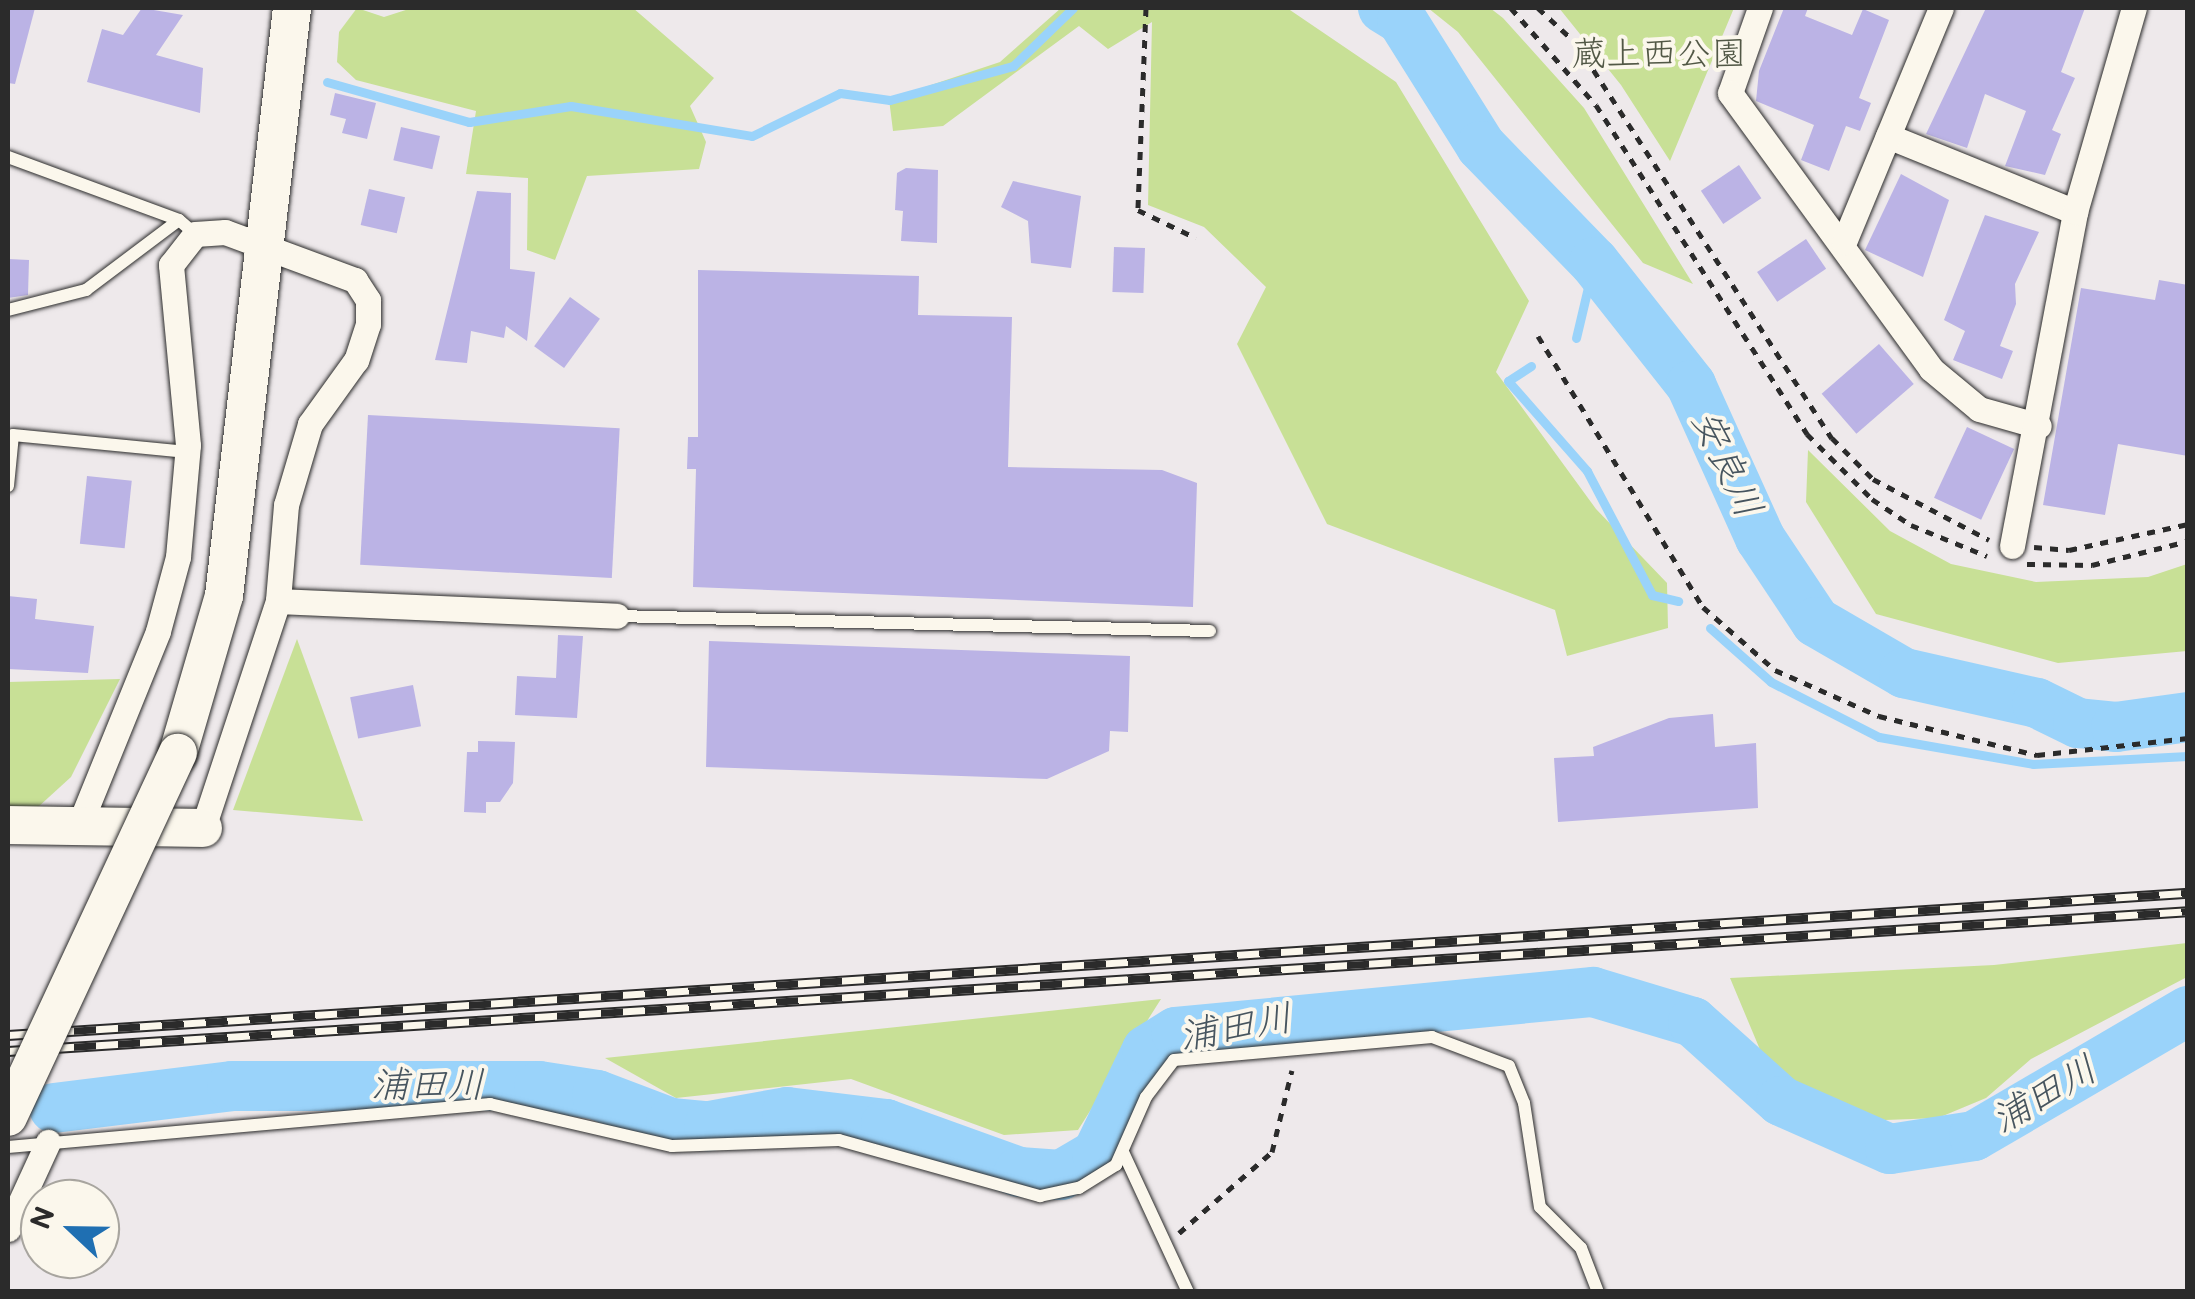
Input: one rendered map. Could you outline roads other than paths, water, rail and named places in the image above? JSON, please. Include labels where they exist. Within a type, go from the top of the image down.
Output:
[{"type":"street","points":[[8,1117],[178,752],[224,596],[292,8]]},
{"type":"street","points":[[1760,8],[1730,93],[1844,242],[1931,370],[1980,409],[2039,426]]},
{"type":"street","points":[[1844,242],[1941,8]]},
{"type":"street","points":[[2008,556],[2039,426],[2075,212],[2134,8]]},
{"type":"street","points":[[1888,136],[2075,212]]},
{"type":"street","points":[[8,824],[79,826],[204,828],[278,601],[286,505],[310,424],[356,360],[368,300],[355,280],[225,232],[187,227],[171,265],[187,452],[178,557],[158,631],[79,826]]},
{"type":"street","points":[[278,601],[617,616]]},
{"type":"street","points":[[8,1230],[48,1142]]},
{"type":"lane","points":[[8,157],[187,227]]},
{"type":"lane","points":[[8,310],[86,290],[187,227]]},
{"type":"lane","points":[[8,486],[13,434],[187,452]]},
{"type":"lane","points":[[617,616],[1210,631]]},
{"type":"lane","points":[[8,1147],[490,1104],[672,1146],[808,1136],[863,1144],[956,1179],[1040,1196],[1079,1188],[1123,1152],[1146,1096],[1174,1060],[1293,1046],[1432,1037],[1509,1066],[1524,1102],[1540,1207],[1581,1248],[1598,1292]]},
{"type":"lane","points":[[1123,1152],[1188,1292]]},
{"type":"waterway","points":[[327,82],[469,122],[571,106],[752,136],[840,93],[890,100],[1013,66],[1073,8]]},
{"type":"waterway","name":"安良川","points":[[1383,8],[1402,20],[1481,146],[1594,262],[1691,385],[1760,538],[1816,622],[1904,673],[2037,703],[2078,723],[2116,727],[2188,717]]},
{"type":"waterway","points":[[1576,338],[1594,262]]},
{"type":"waterway","points":[[1531,366],[1508,381],[1587,471],[1652,595],[1678,601]]},
{"type":"waterway","points":[[1710,628],[1771,682],[1879,737],[2033,764],[2188,756]]},
{"type":"waterway","name":"浦田川","points":[[54,1108],[232,1086],[539,1086],[597,1095],[671,1123],[709,1126],[787,1112],[886,1124],[1019,1172],[1061,1175],[1097,1154],[1147,1050],[1176,1032],[1593,992],[1693,1022],[1781,1101],[1890,1149],[1974,1136],[2188,1011]]},
{"type":"waterway","points":[[25,1104],[54,1108]]},
{"type":"railway","points":[[8,1035],[2188,893]]},
{"type":"railway","points":[[8,1051],[2188,911]]},
{"type":"park label","name":"蔵上西公園","points":[[1659,55]]}]
